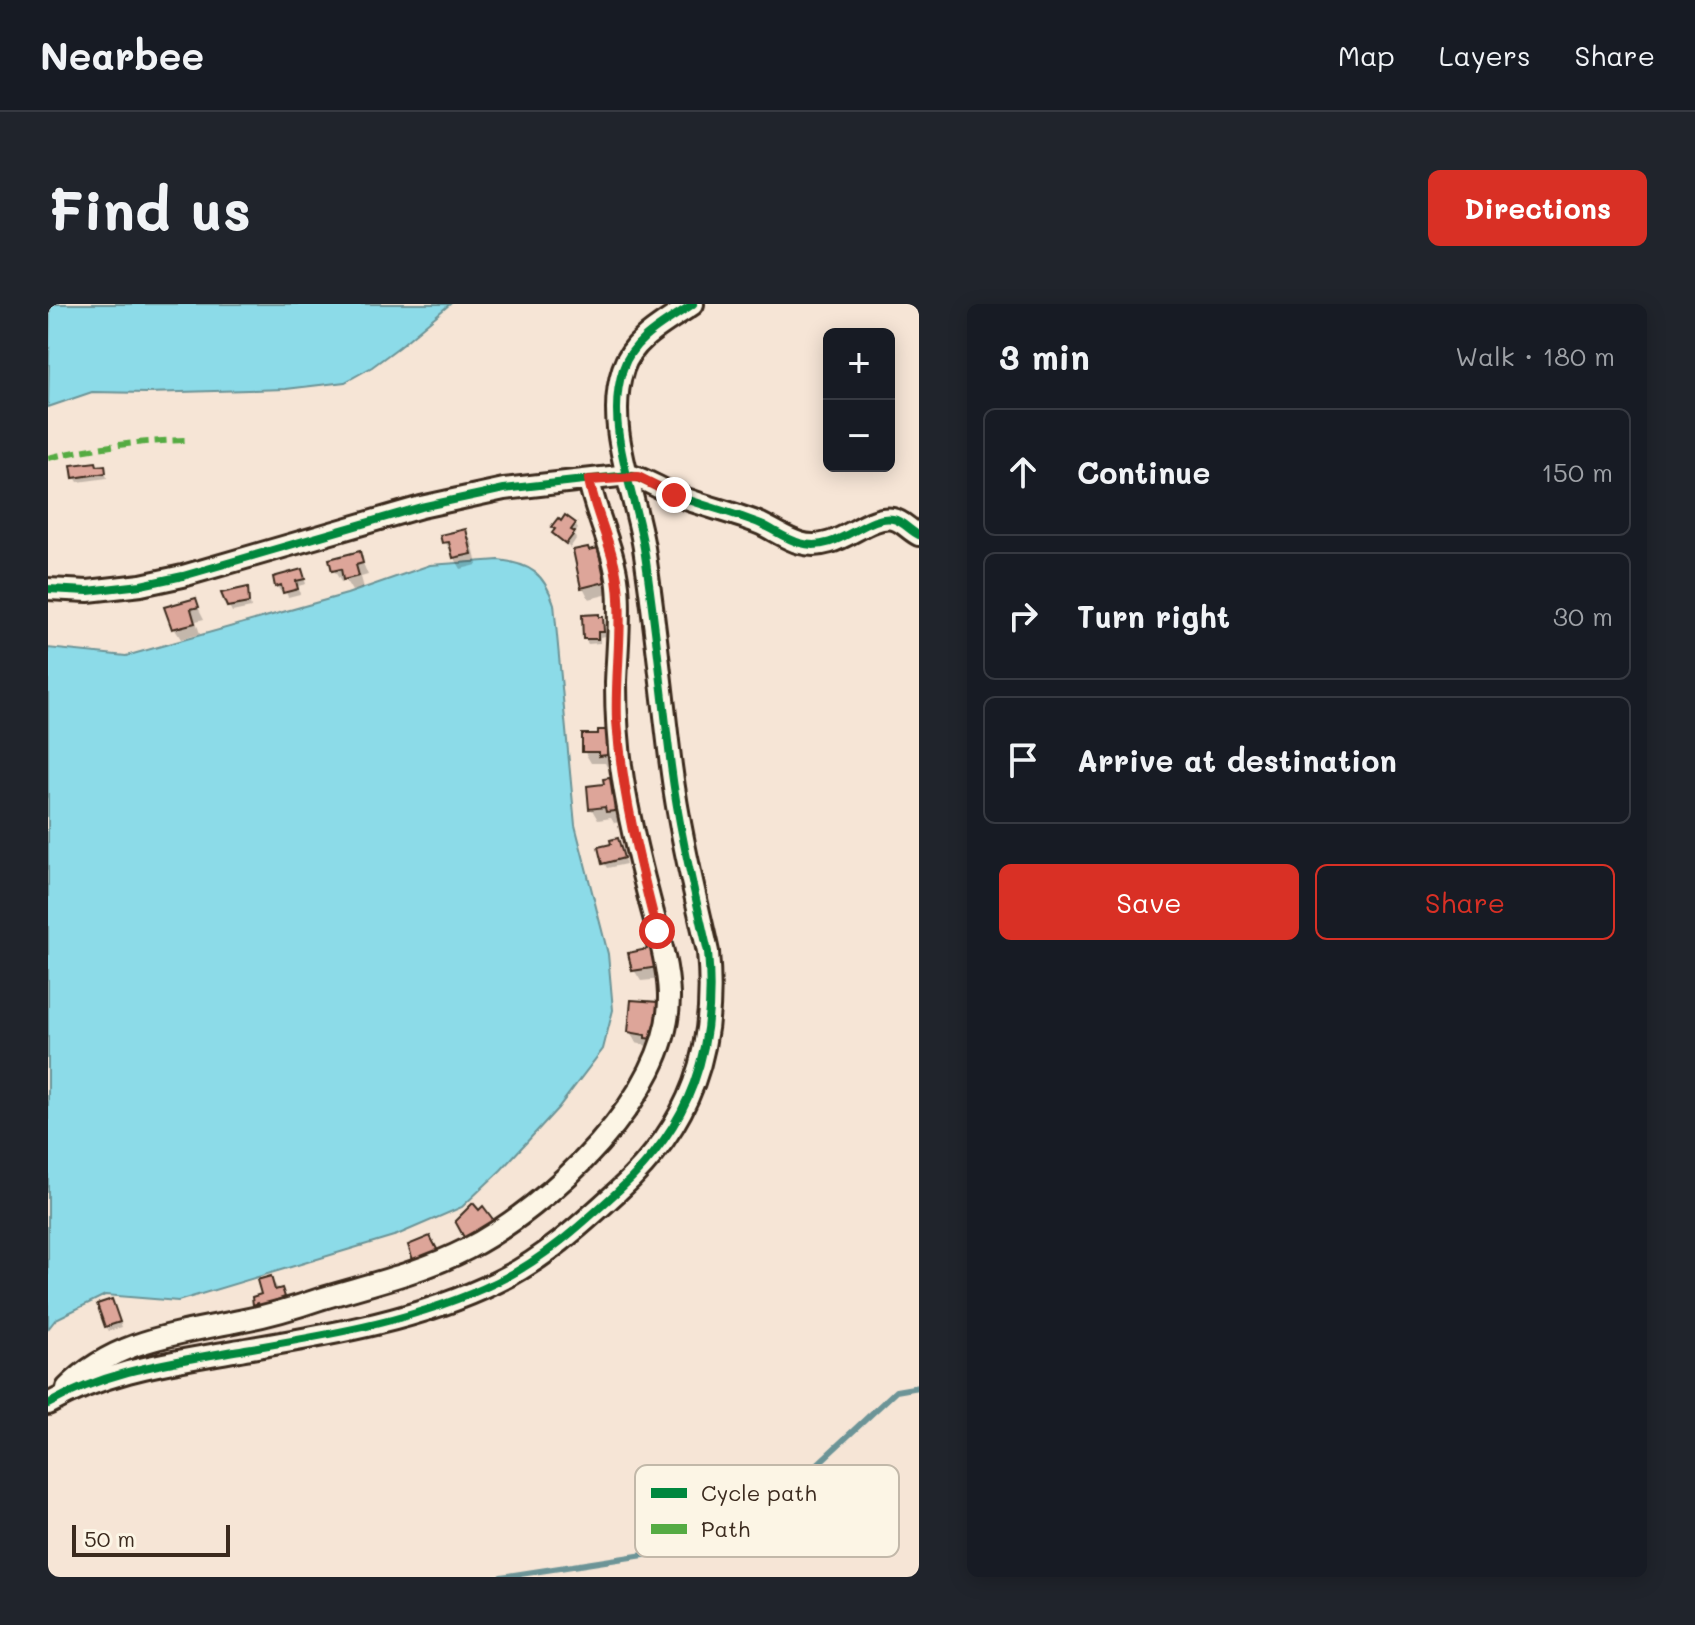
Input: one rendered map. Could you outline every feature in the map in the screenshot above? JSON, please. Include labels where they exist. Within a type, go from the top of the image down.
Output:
[{"type":"street","points":[[52,1402],[122,1372],[157,1363],[353,1329],[410,1315],[499,1282],[579,1227],[632,1179],[683,1111],[694,1089],[710,1018],[708,952],[671,769],[643,546],[619,437],[618,404],[622,372],[628,355],[640,341],[693,304]]},
{"type":"street","points":[[48,589],[88,591],[141,585],[183,576],[421,507],[504,489],[628,475],[674,495],[761,524],[800,543],[817,545],[834,542],[879,520],[890,518],[919,535]]},
{"type":"street","points":[[52,1402],[103,1359],[130,1346],[270,1314],[385,1282],[469,1248],[518,1217],[577,1167],[626,1109],[649,1071],[662,1042],[668,1017],[669,992],[631,831],[622,770],[616,684],[618,588],[613,555],[589,480]]},
{"type":"water","points":[[50,304],[450,304],[399,347],[345,382],[286,389],[92,392],[48,407]]},
{"type":"water","points":[[499,560],[519,564],[534,572],[546,585],[554,604],[575,825],[608,954],[613,1010],[603,1049],[558,1108],[462,1207],[397,1235],[178,1301],[105,1295],[56,1319],[48,1329],[48,648],[126,656],[347,594],[430,565]]},
{"type":"building","points":[[96,462],[97,466],[105,465],[106,473],[73,478],[71,465]]},
{"type":"building","points":[[565,515],[576,523],[571,530],[575,532],[566,544],[552,533],[555,529],[551,527]]},
{"type":"building","points":[[466,529],[472,554],[453,558],[449,542],[442,543],[440,535]]},
{"type":"building","points":[[588,547],[589,550],[598,548],[605,582],[581,588],[573,550]]},
{"type":"building","points":[[360,551],[363,563],[356,565],[359,576],[343,580],[341,569],[332,571],[329,559]]},
{"type":"building","points":[[302,569],[305,579],[296,581],[298,589],[283,593],[281,585],[275,587],[273,577]]},
{"type":"building","points":[[248,587],[249,603],[227,607],[221,593]]},
{"type":"building","points":[[196,598],[199,607],[191,609],[195,623],[172,629],[164,607]]},
{"type":"building","points":[[599,614],[603,617],[604,632],[598,632],[598,639],[583,639],[582,615]]},
{"type":"building","points":[[598,730],[607,730],[607,755],[582,752],[582,734],[598,734]]},
{"type":"building","points":[[610,778],[615,811],[606,812],[605,807],[589,809],[587,786],[604,784],[603,779]]},
{"type":"building","points":[[618,838],[624,858],[602,864],[598,847],[611,844],[610,840]]},
{"type":"building","points":[[652,940],[658,967],[632,971],[628,953],[647,949],[644,941]]},
{"type":"building","points":[[631,1000],[658,1002],[657,1029],[654,1029],[653,1039],[628,1032]]},
{"type":"building","points":[[473,1203],[479,1210],[483,1206],[495,1222],[466,1241],[455,1221]]},
{"type":"building","points":[[430,1236],[439,1253],[414,1263],[408,1245]]},
{"type":"building","points":[[271,1276],[275,1290],[282,1288],[285,1297],[259,1307],[258,1303],[253,1305],[252,1297],[261,1294],[257,1280]]},
{"type":"building","points":[[112,1299],[120,1322],[105,1327],[97,1304]]},
{"type":"waterway","points":[[817,1465],[896,1391],[919,1387]]},
{"type":"waterway","points":[[501,1577],[635,1556]]},
{"type":"marked path","points":[[48,458],[117,445],[186,440]]},
{"type":"cycle path","points":[[48,1404],[116,1375],[368,1326],[434,1308],[497,1282],[546,1253],[618,1191],[643,1166],[681,1112],[703,1053],[710,987],[708,952],[678,813],[644,548],[623,459],[617,413],[623,369],[634,348],[693,304]]},
{"type":"cycle path","points":[[48,589],[88,591],[141,585],[183,576],[421,507],[504,489],[628,475],[667,492],[761,524],[800,543],[827,543],[883,519],[897,520],[919,535]]},
{"type":"route","points":[[657,931],[631,831],[622,770],[616,684],[618,588],[613,555],[589,480],[628,475],[674,495]]}]
